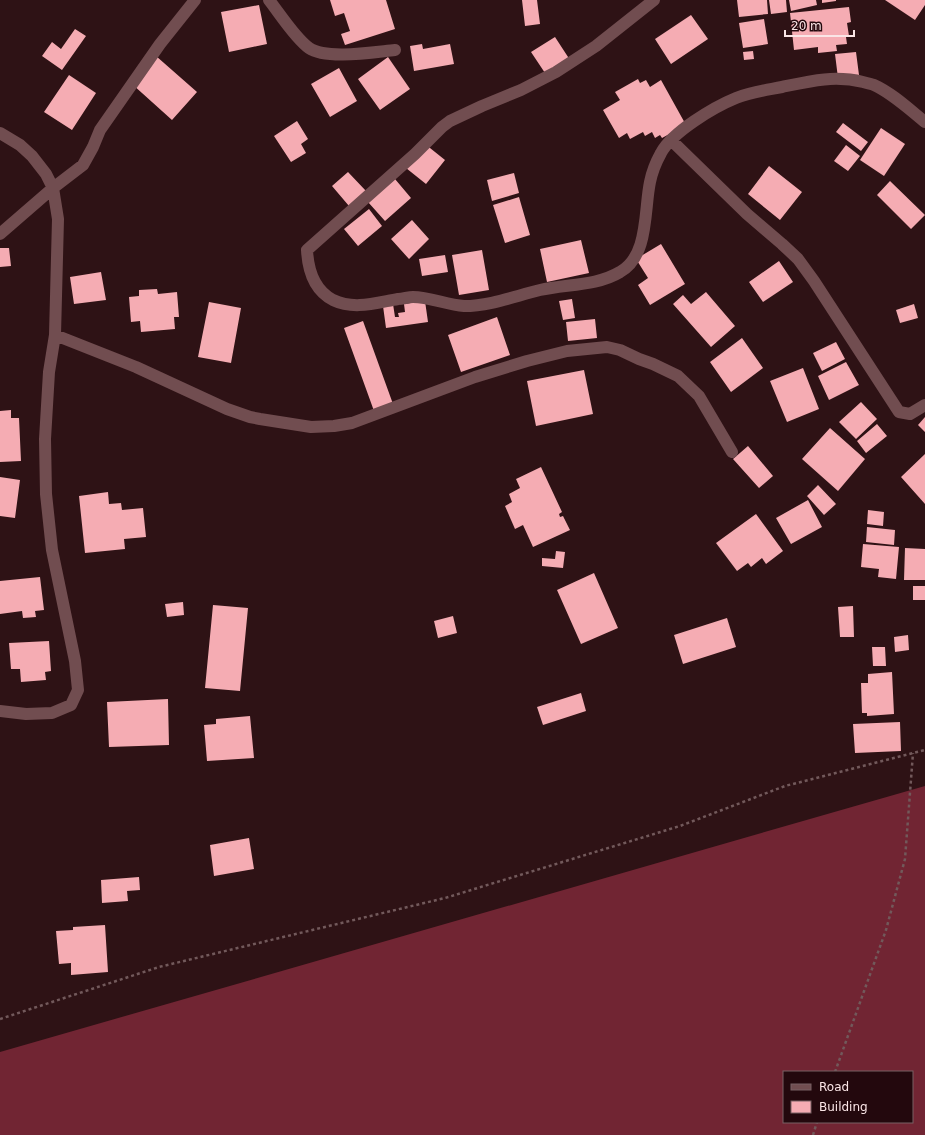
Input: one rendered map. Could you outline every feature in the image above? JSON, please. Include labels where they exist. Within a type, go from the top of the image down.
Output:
[{"type":"street","points":[[0,234],[53,188],[83,165],[94,147],[100,130],[160,44],[195,0]]},
{"type":"street","points":[[270,0],[302,42],[316,52],[345,54],[395,50]]},
{"type":"street","points":[[654,0],[596,46],[556,72],[521,90],[456,117],[442,127],[415,154],[307,250],[313,280],[317,288],[324,295],[340,303],[353,306],[414,297],[463,306],[490,303],[541,290],[605,280],[622,272],[639,250],[644,229],[650,182],[656,162],[662,150],[671,140],[697,120],[720,106],[754,92],[822,78],[850,79],[874,85],[907,107],[925,122]]},
{"type":"street","points":[[0,133],[20,145],[32,156],[46,174],[53,188],[58,219],[55,334],[49,372],[45,439],[46,494],[52,550],[75,661],[78,690],[71,705],[52,713],[26,714],[0,711]]},
{"type":"street","points":[[671,140],[747,214],[798,259],[814,281],[899,412],[910,414],[925,405]]},
{"type":"street","points":[[55,334],[136,367],[227,409],[260,419],[311,427],[334,426],[352,423],[475,377],[527,361],[567,351],[607,347],[620,350],[678,376],[699,396],[732,452]]},
{"type":"path","points":[[0,1019],[159,967],[445,898],[680,826],[785,786],[925,750]]},
{"type":"path","points":[[835,1071],[886,930],[905,859],[913,753]]},
{"type":"path","points":[[813,1135],[818,1123]]},
{"type":"shaded area","points":[[925,786],[925,1135],[0,1135],[0,1052]]},
{"type":"building","points":[[330,0],[386,0],[395,29],[345,45],[341,34],[350,31],[344,13],[335,16]]},
{"type":"building","points":[[522,0],[537,0],[540,24],[525,26]]},
{"type":"building","points":[[737,0],[767,0],[768,14],[739,17]]},
{"type":"building","points":[[769,0],[786,0],[787,12],[771,14]]},
{"type":"building","points":[[789,0],[816,0],[817,5],[791,11]]},
{"type":"building","points":[[822,0],[836,0],[836,1],[822,3]]},
{"type":"building","points":[[885,0],[925,0],[925,5],[915,20]]},
{"type":"building","points":[[259,5],[267,44],[229,52],[221,12]]},
{"type":"building","points":[[849,7],[851,22],[847,23],[849,36],[846,37],[847,44],[836,45],[837,51],[818,53],[818,47],[794,50],[790,13]]},
{"type":"building","points":[[691,15],[708,39],[671,64],[655,39]]},
{"type":"building","points":[[764,19],[768,44],[743,48],[739,23]]},
{"type":"building","points":[[75,29],[86,36],[62,70],[42,56],[52,42],[61,49]]},
{"type":"building","points":[[555,37],[570,60],[547,76],[531,52]]},
{"type":"building","points":[[422,44],[423,49],[450,44],[454,64],[414,71],[410,46]]},
{"type":"building","points":[[753,51],[754,59],[744,60],[743,52]]},
{"type":"building","points":[[856,52],[859,75],[838,78],[835,54]]},
{"type":"building","points":[[156,56],[197,92],[172,120],[132,84]]},
{"type":"building","points":[[388,57],[410,89],[380,110],[358,79]]},
{"type":"building","points":[[339,68],[357,101],[330,117],[311,84]]},
{"type":"building","points":[[69,75],[96,93],[72,130],[44,112]]},
{"type":"building","points":[[638,79],[640,83],[646,80],[650,87],[661,80],[686,125],[662,138],[660,135],[655,138],[652,132],[645,136],[643,132],[630,139],[627,133],[619,138],[603,110],[620,100],[615,92]]},
{"type":"building","points":[[297,121],[308,139],[301,144],[306,153],[291,162],[274,136]]},
{"type":"building","points":[[843,123],[868,142],[861,151],[836,132]]},
{"type":"building","points":[[881,128],[905,144],[884,176],[860,160]]},
{"type":"building","points":[[425,144],[445,160],[426,184],[406,168]]},
{"type":"building","points":[[846,145],[860,156],[848,171],[834,161]]},
{"type":"building","points":[[769,166],[802,192],[780,220],[748,194]]},
{"type":"building","points":[[348,172],[366,191],[349,206],[332,186]]},
{"type":"building","points":[[514,173],[519,193],[492,201],[487,180]]},
{"type":"building","points":[[395,179],[411,198],[385,221],[368,202]]},
{"type":"building","points":[[890,181],[925,215],[911,229],[877,195]]},
{"type":"building","points":[[519,197],[530,235],[505,243],[493,205]]},
{"type":"building","points":[[369,209],[382,226],[358,246],[344,229]]},
{"type":"building","points":[[412,220],[429,239],[409,259],[391,239]]},
{"type":"building","points":[[581,240],[589,273],[547,282],[540,249]]},
{"type":"building","points":[[661,244],[685,284],[650,305],[638,285],[648,278],[636,259]]},
{"type":"building","points":[[0,248],[9,248],[11,266],[0,267]]},
{"type":"building","points":[[482,250],[489,290],[459,295],[452,255]]},
{"type":"building","points":[[445,255],[448,272],[422,276],[419,259]]},
{"type":"building","points":[[779,261],[793,282],[763,302],[749,282]]},
{"type":"building","points":[[101,272],[106,300],[74,304],[70,277]]},
{"type":"building","points":[[157,289],[158,294],[177,292],[179,317],[174,317],[175,329],[141,332],[140,321],[131,322],[129,297],[139,296],[139,290]]},
{"type":"building","points":[[706,292],[735,326],[711,347],[673,304],[683,295],[691,304]]},
{"type":"building","points":[[572,299],[575,318],[563,320],[559,301]]},
{"type":"building","points":[[425,301],[428,322],[386,328],[383,306],[393,304],[395,317],[399,317],[398,313],[405,312],[404,304]]},
{"type":"building","points":[[209,302],[241,308],[231,363],[198,357]]},
{"type":"building","points":[[914,304],[918,318],[900,323],[896,310]]},
{"type":"building","points":[[497,317],[510,355],[461,372],[448,335]]},
{"type":"building","points":[[595,319],[597,338],[568,341],[566,322]]},
{"type":"building","points":[[363,321],[393,404],[374,411],[344,328]]},
{"type":"building","points":[[742,338],[763,368],[731,392],[710,362]]},
{"type":"building","points":[[836,342],[845,359],[822,371],[813,353]]},
{"type":"building","points":[[846,362],[859,385],[829,400],[818,376]]},
{"type":"building","points":[[803,368],[819,409],[787,422],[770,381]]},
{"type":"building","points":[[584,370],[593,414],[536,426],[527,381]]},
{"type":"building","points":[[861,402],[877,419],[856,439],[839,422]]},
{"type":"building","points":[[11,410],[11,418],[19,418],[21,461],[0,462],[0,411]]},
{"type":"building","points":[[925,417],[925,432],[918,425]]},
{"type":"building","points":[[877,424],[887,436],[866,453],[857,441]]},
{"type":"building","points":[[830,428],[865,459],[838,491],[802,459]]},
{"type":"building","points":[[748,446],[773,476],[759,488],[733,459]]},
{"type":"building","points":[[925,454],[925,504],[901,477]]},
{"type":"building","points":[[541,467],[562,512],[559,514],[560,517],[563,516],[570,530],[533,547],[523,525],[515,529],[505,506],[512,502],[509,494],[520,488],[516,479]]},
{"type":"building","points":[[0,477],[20,480],[15,518],[0,516]]},
{"type":"building","points":[[818,485],[836,504],[824,515],[807,496]]},
{"type":"building","points":[[108,492],[109,504],[121,503],[122,510],[143,508],[146,537],[124,539],[125,549],[85,553],[79,496]]},
{"type":"building","points":[[808,500],[822,527],[791,544],[776,518]]},
{"type":"building","points":[[868,510],[884,512],[883,526],[867,524]]},
{"type":"building","points":[[756,514],[783,551],[766,564],[762,558],[751,567],[748,563],[737,571],[716,543]]},
{"type":"building","points":[[867,527],[895,530],[894,545],[866,542]]},
{"type":"building","points":[[863,544],[899,547],[896,579],[878,577],[879,569],[861,567]]},
{"type":"building","points":[[905,548],[925,549],[925,580],[904,580]]},
{"type":"building","points":[[556,551],[565,552],[563,568],[542,566],[542,558],[555,559]]},
{"type":"building","points":[[594,573],[618,628],[581,644],[557,590]]},
{"type":"building","points":[[40,577],[44,610],[35,611],[36,617],[23,618],[22,611],[0,614],[0,581]]},
{"type":"building","points":[[913,586],[925,586],[925,600],[913,600]]},
{"type":"building","points":[[183,602],[184,615],[167,617],[165,604]]},
{"type":"building","points":[[213,605],[248,608],[240,691],[205,688]]},
{"type":"building","points":[[853,606],[854,637],[840,637],[838,607]]},
{"type":"building","points":[[453,616],[457,633],[438,638],[434,621]]},
{"type":"building","points":[[727,618],[736,647],[683,664],[674,635]]},
{"type":"building","points":[[908,635],[909,650],[895,652],[894,637]]},
{"type":"building","points":[[49,641],[51,671],[45,672],[46,680],[21,682],[20,669],[11,669],[9,643]]},
{"type":"building","points":[[872,647],[885,647],[886,666],[873,666]]},
{"type":"building","points":[[892,672],[894,714],[867,716],[867,713],[862,713],[861,683],[868,683],[868,674]]},
{"type":"building","points":[[581,693],[586,711],[543,725],[537,707]]},
{"type":"building","points":[[168,699],[169,745],[109,747],[107,702]]},
{"type":"building","points":[[250,716],[254,758],[207,761],[204,725],[216,724],[216,719]]},
{"type":"building","points":[[900,722],[901,751],[855,753],[853,724]]},
{"type":"building","points":[[249,838],[254,869],[214,876],[210,845]]},
{"type":"building","points":[[139,877],[140,890],[127,891],[128,901],[102,903],[101,880]]},
{"type":"building","points":[[105,925],[108,972],[71,975],[71,963],[59,964],[56,931],[73,930],[73,927]]}]
